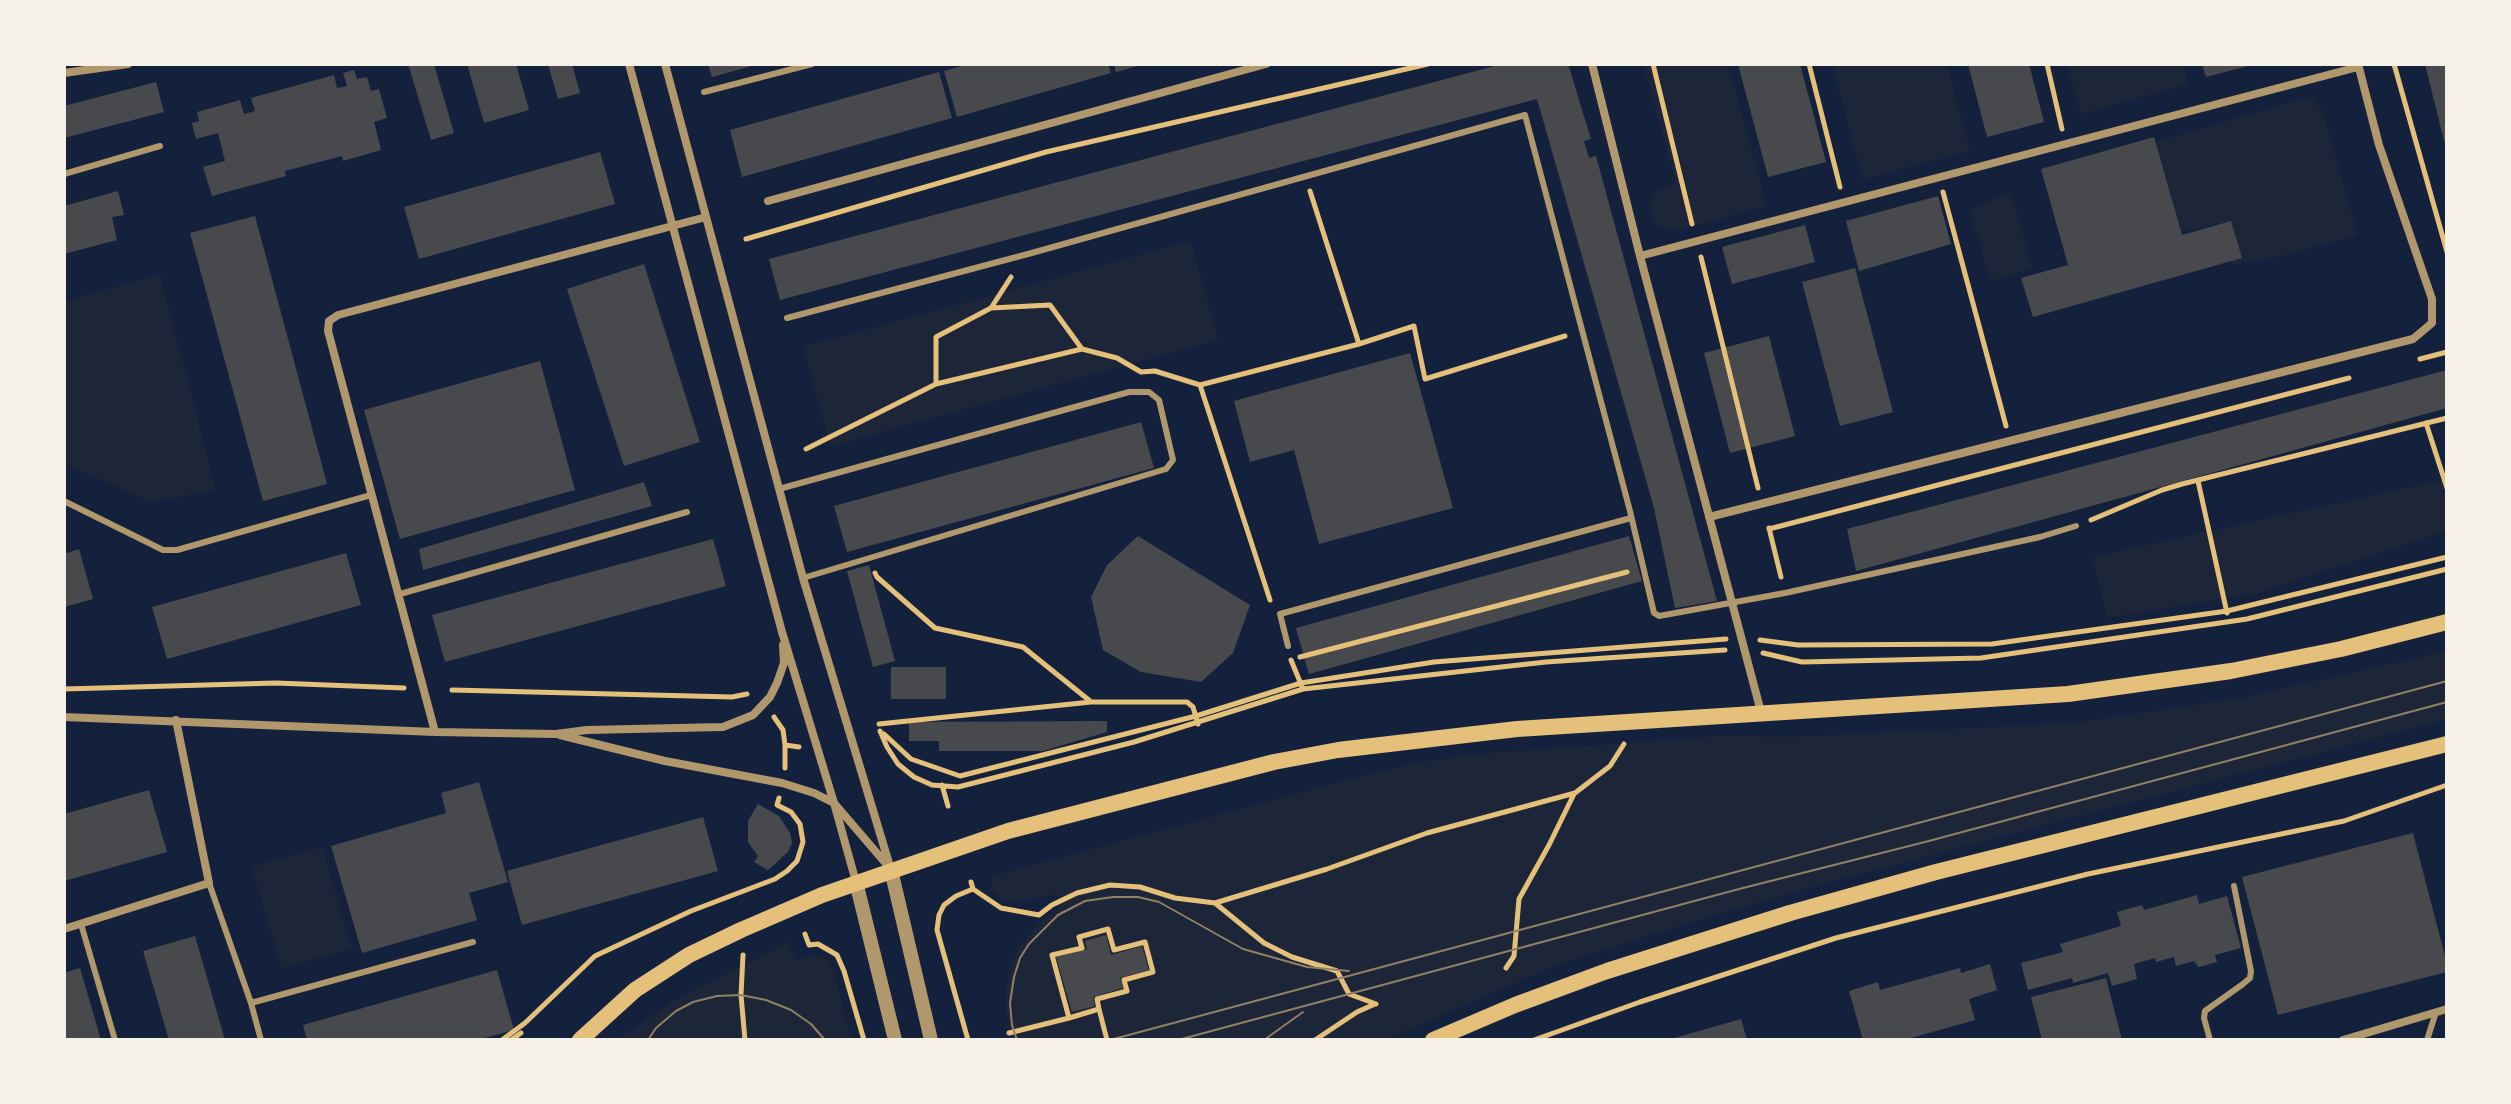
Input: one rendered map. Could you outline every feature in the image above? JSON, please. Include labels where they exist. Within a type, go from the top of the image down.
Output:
[{"type":"main road","points":[[580,1040],[635,990],[689,955],[856,882],[1008,831],[1274,762],[1402,741],[1632,720],[1970,702],[2145,685],[2341,649],[2447,622]]},
{"type":"main road","points":[[1433,1040],[1607,971],[1790,913],[1951,868],[2447,744]]},
{"type":"street","points":[[64,73],[128,64]]},
{"type":"street","points":[[629,64],[782,632],[856,882],[895,1040]]},
{"type":"street","points":[[665,64],[803,578],[891,870],[931,1040]]},
{"type":"street","points":[[768,201],[1266,64]]},
{"type":"street","points":[[1592,64],[1761,712]]},
{"type":"street","points":[[1640,256],[2358,65],[2379,145],[2432,299],[2432,323],[2413,339],[1709,517]]},
{"type":"street","points":[[435,732],[328,331],[329,321],[338,315],[706,217]]},
{"type":"street","points":[[64,717],[556,734],[587,730],[723,727],[753,715],[777,683],[784,663],[782,632]]},
{"type":"street","points":[[64,929],[209,883],[176,720]]},
{"type":"street","points":[[556,734],[665,761],[782,783],[814,793],[834,803],[891,870]]},
{"type":"street","points":[[2343,1040],[2447,1009]]},
{"type":"lane","points":[[704,92],[812,64]]},
{"type":"lane","points":[[787,318],[1525,115],[1654,613],[1659,616],[1785,593],[2040,537],[2076,526]]},
{"type":"lane","points":[[64,174],[160,146]]},
{"type":"lane","points":[[779,489],[1129,392],[1149,392],[1159,400],[1173,460],[1166,469],[803,578]]},
{"type":"lane","points":[[64,501],[163,550],[177,550],[371,495]]},
{"type":"lane","points":[[400,594],[687,512]]},
{"type":"lane","points":[[1288,646],[1280,614],[1631,518]]},
{"type":"lane","points":[[209,883],[261,1040]]},
{"type":"lane","points":[[2210,1040],[2205,1011],[2250,978],[2234,886]]},
{"type":"lane","points":[[81,924],[115,1040]]},
{"type":"lane","points":[[251,1003],[473,942]]},
{"type":"lane","points":[[2427,1040],[2436,1012]]},
{"type":"path","points":[[746,239],[1046,152],[1428,64]]},
{"type":"path","points":[[1653,64],[1785,593]]},
{"type":"path","points":[[1809,64],[1841,190]]},
{"type":"path","points":[[2047,64],[2063,130]]},
{"type":"path","points":[[2394,64],[2447,252]]},
{"type":"path","points":[[1939,177],[2016,465]]},
{"type":"path","points":[[1307,180],[1359,344]]},
{"type":"path","points":[[991,308],[1028,254]]},
{"type":"path","points":[[936,384],[936,337],[991,308],[1050,305],[1082,349]]},
{"type":"path","points":[[806,449],[936,384],[1082,349],[1117,358],[1141,372],[1155,371],[1200,385],[1359,344],[1414,326],[1425,379],[1574,333]]},
{"type":"path","points":[[2411,361],[2447,352]]},
{"type":"path","points":[[1769,529],[2349,378]]},
{"type":"path","points":[[1200,385],[1271,603]]},
{"type":"path","points":[[2076,526],[2162,490],[2447,418]]},
{"type":"path","points":[[2426,423],[2447,488]]},
{"type":"path","points":[[2198,481],[2229,621]]},
{"type":"path","points":[[880,728],[911,759],[960,776],[1302,686],[1434,662],[1742,638],[1798,645],[1992,644],[2227,611],[2447,557]]},
{"type":"path","points":[[870,558],[877,577],[935,628],[1023,647],[1091,702]]},
{"type":"path","points":[[1302,686],[1291,660],[1642,568]]},
{"type":"path","points":[[880,728],[898,764],[914,777],[932,785],[958,787],[1198,724],[1302,686],[1546,662],[1744,649],[1802,662],[1981,658],[2229,621],[2447,569]]},
{"type":"path","points":[[64,689],[276,683],[404,688]]},
{"type":"path","points":[[452,690],[732,697],[748,693],[754,698]]},
{"type":"path","points":[[880,728],[1091,702],[1187,702],[1193,707],[1198,724]]},
{"type":"path","points":[[770,713],[783,730],[785,770]]},
{"type":"path","points":[[968,1040],[933,930],[944,905],[972,886],[1001,908],[1039,915],[1077,893],[1110,885],[1140,887],[1175,898],[1215,903],[1327,869],[1427,833],[1575,793],[1595,779],[1621,752],[1632,720]]},
{"type":"path","points":[[785,745],[804,748]]},
{"type":"path","points":[[942,785],[948,806]]},
{"type":"path","points":[[1534,1040],[1836,938],[2088,874],[2344,821],[2447,785]]},
{"type":"path","points":[[1506,968],[1514,956],[1519,899],[1575,793]]},
{"type":"path","points":[[502,1040],[525,1023],[595,956],[691,911],[755,888],[787,871],[797,861],[803,842],[800,824],[791,812],[777,805],[779,797]]},
{"type":"path","points":[[1215,903],[1264,943],[1292,957],[1337,971],[1349,994],[1376,1004],[1357,1012],[1315,1040]]},
{"type":"path","points":[[1069,1018],[1052,955],[1082,948],[1079,937],[1108,929],[1114,950],[1145,942],[1153,972],[1124,980],[1127,991],[1097,999],[1107,1040]]},
{"type":"path","points":[[741,930],[745,1040]]},
{"type":"path","points":[[805,934],[809,945],[818,944],[837,955],[864,1040]]},
{"type":"path","points":[[1009,1033],[1099,1009]]},
{"type":"path","points":[[511,1040],[521,1033]]},
{"type":"shaded area","points":[[1643,64],[1728,64],[1767,206],[1678,230],[1661,228],[1654,222],[1650,206],[1652,197],[1676,183]]},
{"type":"shaded area","points":[[1832,64],[1947,64],[1970,151],[1863,179]]},
{"type":"shaded area","points":[[2067,64],[2183,64],[2188,84],[2081,114]]},
{"type":"shaded area","points":[[2313,96],[2324,116],[2358,235],[2285,255],[2231,265],[2217,223],[2163,237],[2138,147]]},
{"type":"shaded area","points":[[2011,191],[2032,268],[1991,281],[1969,210]]},
{"type":"shaded area","points":[[1191,241],[1218,340],[831,446],[803,347]]},
{"type":"shaded area","points":[[160,275],[216,490],[150,502],[64,463],[64,301]]},
{"type":"shaded area","points":[[2447,479],[2447,531],[2257,593],[2107,618],[2093,557]]},
{"type":"shaded area","points":[[2447,651],[2447,719],[1815,886],[1692,922],[1559,964],[1385,1040],[1011,1040],[1006,989],[1011,968],[1020,946],[1032,931],[1061,907],[1056,894],[1017,902],[1002,899],[991,891],[993,876],[1380,771],[1467,755],[1721,736],[1791,737],[2074,723],[2241,698]]},
{"type":"shaded area","points":[[322,847],[352,949],[281,968],[252,867]]},
{"type":"shaded area","points":[[788,942],[796,961],[813,955],[827,959],[832,966],[852,1040],[617,1040],[669,1004]]},
{"type":"building","points":[[408,64],[434,64],[454,133],[431,140]]},
{"type":"building","points":[[467,64],[516,64],[529,110],[484,123]]},
{"type":"building","points":[[548,64],[572,64],[580,93],[558,99]]},
{"type":"building","points":[[708,64],[755,64],[755,65],[712,77]]},
{"type":"building","points":[[968,64],[1108,64],[1111,73],[957,117],[944,71]]},
{"type":"building","points":[[1114,64],[1141,64],[1141,65],[1116,72]]},
{"type":"building","points":[[1502,64],[1568,64],[1591,139],[1584,141],[1589,158],[1596,156],[1717,601],[1675,608],[1654,508],[1537,99],[780,300],[769,259]]},
{"type":"building","points":[[1738,64],[1800,64],[1826,162],[1768,177]]},
{"type":"building","points":[[1968,64],[2029,64],[2044,122],[1987,137]]},
{"type":"building","points":[[2202,64],[2252,64],[2252,65],[2206,77]]},
{"type":"building","points":[[2425,64],[2447,64],[2446,149]]},
{"type":"building","points":[[354,70],[357,79],[367,77],[371,91],[379,89],[387,118],[374,122],[381,150],[343,161],[342,156],[285,171],[286,176],[212,196],[203,167],[225,161],[218,133],[196,139],[192,123],[199,121],[197,112],[240,100],[244,114],[255,111],[251,98],[334,75],[337,88],[347,86],[343,73]]},
{"type":"building","points":[[939,72],[952,118],[742,177],[730,130]]},
{"type":"building","points":[[156,82],[164,112],[64,138],[64,106]]},
{"type":"building","points":[[2154,137],[2182,235],[2231,221],[2242,258],[2033,317],[2021,278],[2068,265],[2041,169]]},
{"type":"building","points":[[600,152],[615,204],[419,259],[404,207]]},
{"type":"building","points":[[118,191],[124,215],[112,217],[117,240],[64,254],[64,206]]},
{"type":"building","points":[[1938,196],[1951,244],[1859,271],[1846,221]]},
{"type":"building","points":[[255,216],[327,484],[263,501],[190,233]]},
{"type":"building","points":[[1805,225],[1815,262],[1732,284],[1722,247]]},
{"type":"building","points":[[644,264],[700,442],[624,466],[567,289]]},
{"type":"building","points":[[1855,268],[1893,412],[1840,426],[1802,282]]},
{"type":"building","points":[[1769,336],[1795,436],[1730,453],[1704,353]]},
{"type":"building","points":[[1410,353],[1453,508],[1319,544],[1294,450],[1250,462],[1234,401]]},
{"type":"building","points":[[540,361],[575,490],[400,539],[364,410]]},
{"type":"building","points":[[2447,370],[2447,408],[1856,571],[1847,529]]},
{"type":"building","points":[[1141,422],[1154,468],[847,552],[834,506]]},
{"type":"building","points":[[644,482],[652,506],[423,570],[419,549]]},
{"type":"building","points":[[1138,536],[1250,605],[1233,653],[1201,682],[1141,672],[1103,650],[1091,597],[1107,565]]},
{"type":"building","points":[[1629,536],[1642,581],[1309,674],[1296,628]]},
{"type":"building","points":[[713,539],[726,586],[445,662],[432,615]]},
{"type":"building","points":[[79,549],[93,599],[64,607],[64,554]]},
{"type":"building","points":[[346,553],[361,605],[167,659],[152,607]]},
{"type":"building","points":[[869,565],[895,661],[873,667],[847,571]]},
{"type":"building","points":[[891,667],[946,667],[946,699],[891,699]]},
{"type":"building","points":[[1107,721],[1107,732],[1043,751],[939,751],[939,741],[909,741],[909,722]]},
{"type":"building","points":[[479,782],[508,882],[469,893],[477,920],[362,953],[331,846],[446,813],[441,793]]},
{"type":"building","points":[[149,790],[167,852],[64,881],[64,814]]},
{"type":"building","points":[[758,804],[779,816],[790,833],[792,843],[788,852],[768,870],[754,862],[758,856],[748,842],[748,821]]},
{"type":"building","points":[[703,817],[718,871],[522,925],[507,871]]},
{"type":"building","points":[[2413,833],[2447,972],[2278,1015],[2242,877]]},
{"type":"building","points":[[2197,895],[2199,904],[2227,896],[2241,948],[2215,955],[2217,962],[2199,967],[2194,961],[2176,966],[2174,957],[2134,964],[2137,979],[2112,986],[2108,973],[2073,983],[2072,978],[2028,990],[2021,963],[2063,952],[2060,944],[2121,926],[2117,912],[2142,905],[2144,910]]},
{"type":"building","points":[[1106,935],[1111,955],[1142,946],[1149,970],[1120,978],[1123,988],[1093,997],[1095,1006],[1072,1012],[1056,957],[1087,949],[1085,941]]},
{"type":"building","points":[[195,936],[225,1040],[169,1040],[143,951]]},
{"type":"building","points":[[1990,964],[1997,990],[1969,999],[1975,1020],[1904,1040],[1863,1040],[1849,991],[1878,982],[1880,990],[1960,968],[1961,973]]},
{"type":"building","points":[[80,968],[101,1040],[64,1040],[64,973]]},
{"type":"building","points":[[497,970],[514,1030],[477,1040],[307,1040],[303,1025]]},
{"type":"building","points":[[2106,978],[2122,1040],[2042,1040],[2031,997]]},
{"type":"building","points":[[1741,1019],[1747,1040],[1671,1040],[1671,1039]]},
{"type":"tram line","points":[[1110,1040],[2447,681]]},
{"type":"tram line","points":[[1178,1040],[2447,702]]},
{"type":"tram line","points":[[1017,1040],[1010,1003],[1020,958],[1029,944],[1058,915],[1085,901],[1138,897],[1159,902],[1243,949],[1307,967],[1349,971]]},
{"type":"tram line","points":[[648,1040],[656,1028],[676,1011],[693,1002],[717,996],[741,995],[791,1010],[811,1024],[825,1040]]},
{"type":"tram line","points":[[1264,1040],[1303,1012]]}]
